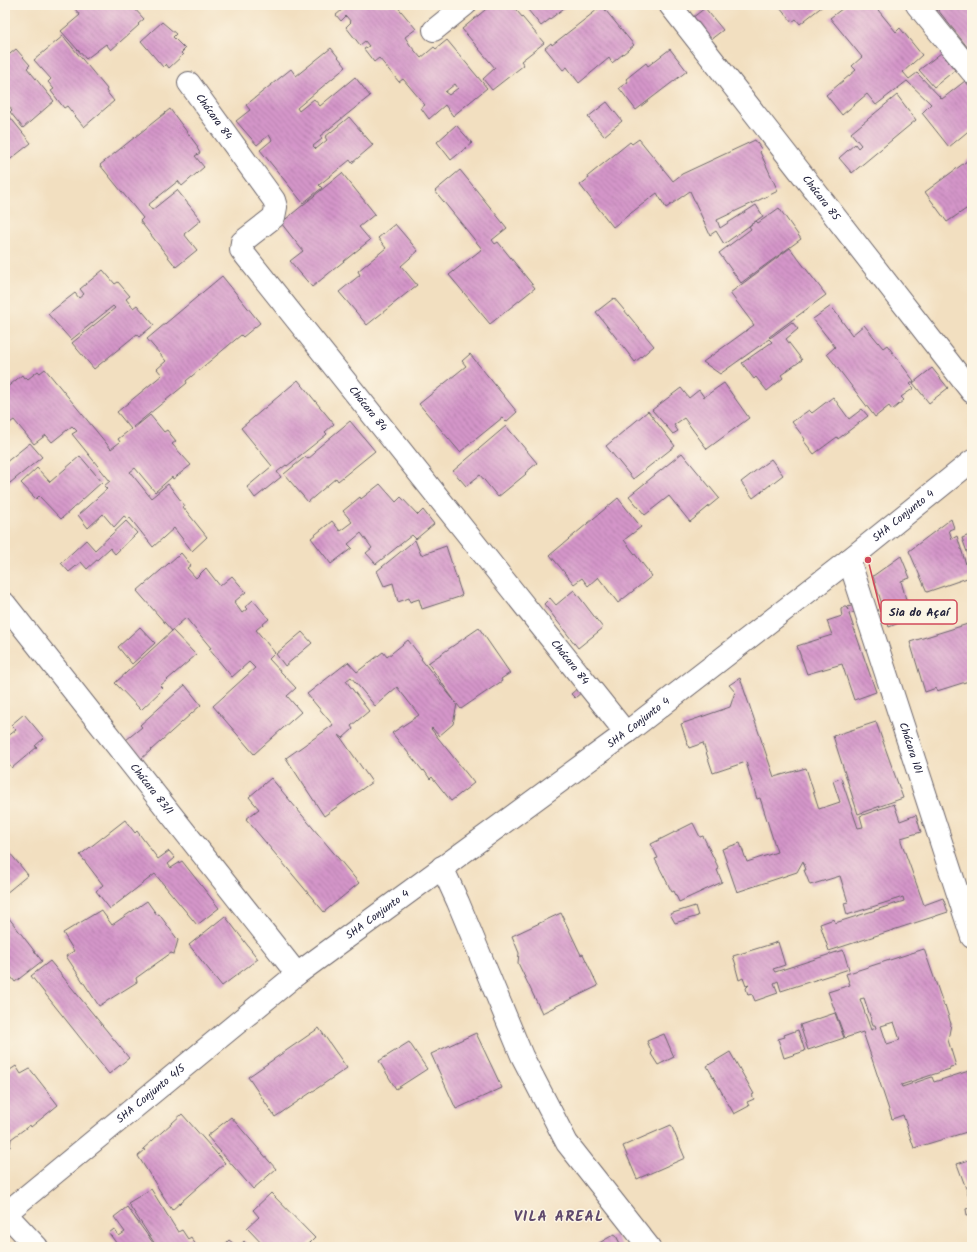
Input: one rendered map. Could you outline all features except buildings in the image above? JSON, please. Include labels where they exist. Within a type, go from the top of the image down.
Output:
[{"type":"street","points":[[434,30],[465,5]]},
{"type":"street","name":"Chácara 85","points":[[670,5],[972,392]]},
{"type":"street","points":[[917,5],[972,72]]},
{"type":"street","name":"Chácara 84","points":[[189,83],[274,200],[276,207],[274,216],[242,242],[241,250],[626,732]]},
{"type":"street","name":"SHA Conjunto 4","points":[[297,974],[626,732],[849,560],[972,461]]},
{"type":"street","name":"Chácara 101","points":[[849,560],[972,936]]},
{"type":"street","name":"Chácara 83/1","points":[[5,604],[297,974]]},
{"type":"street","points":[[442,867],[522,1056],[567,1143],[649,1247]]},
{"type":"street","name":"SHA Conjunto 4/5","points":[[5,1214],[297,974]]},
{"type":"street","points":[[5,1214],[37,1247]]},
{"type":"place","name":"Sia do Açaí","points":[[868,560]]},
{"type":"district","name":"VILA AREAL","points":[[559,1217]]}]
